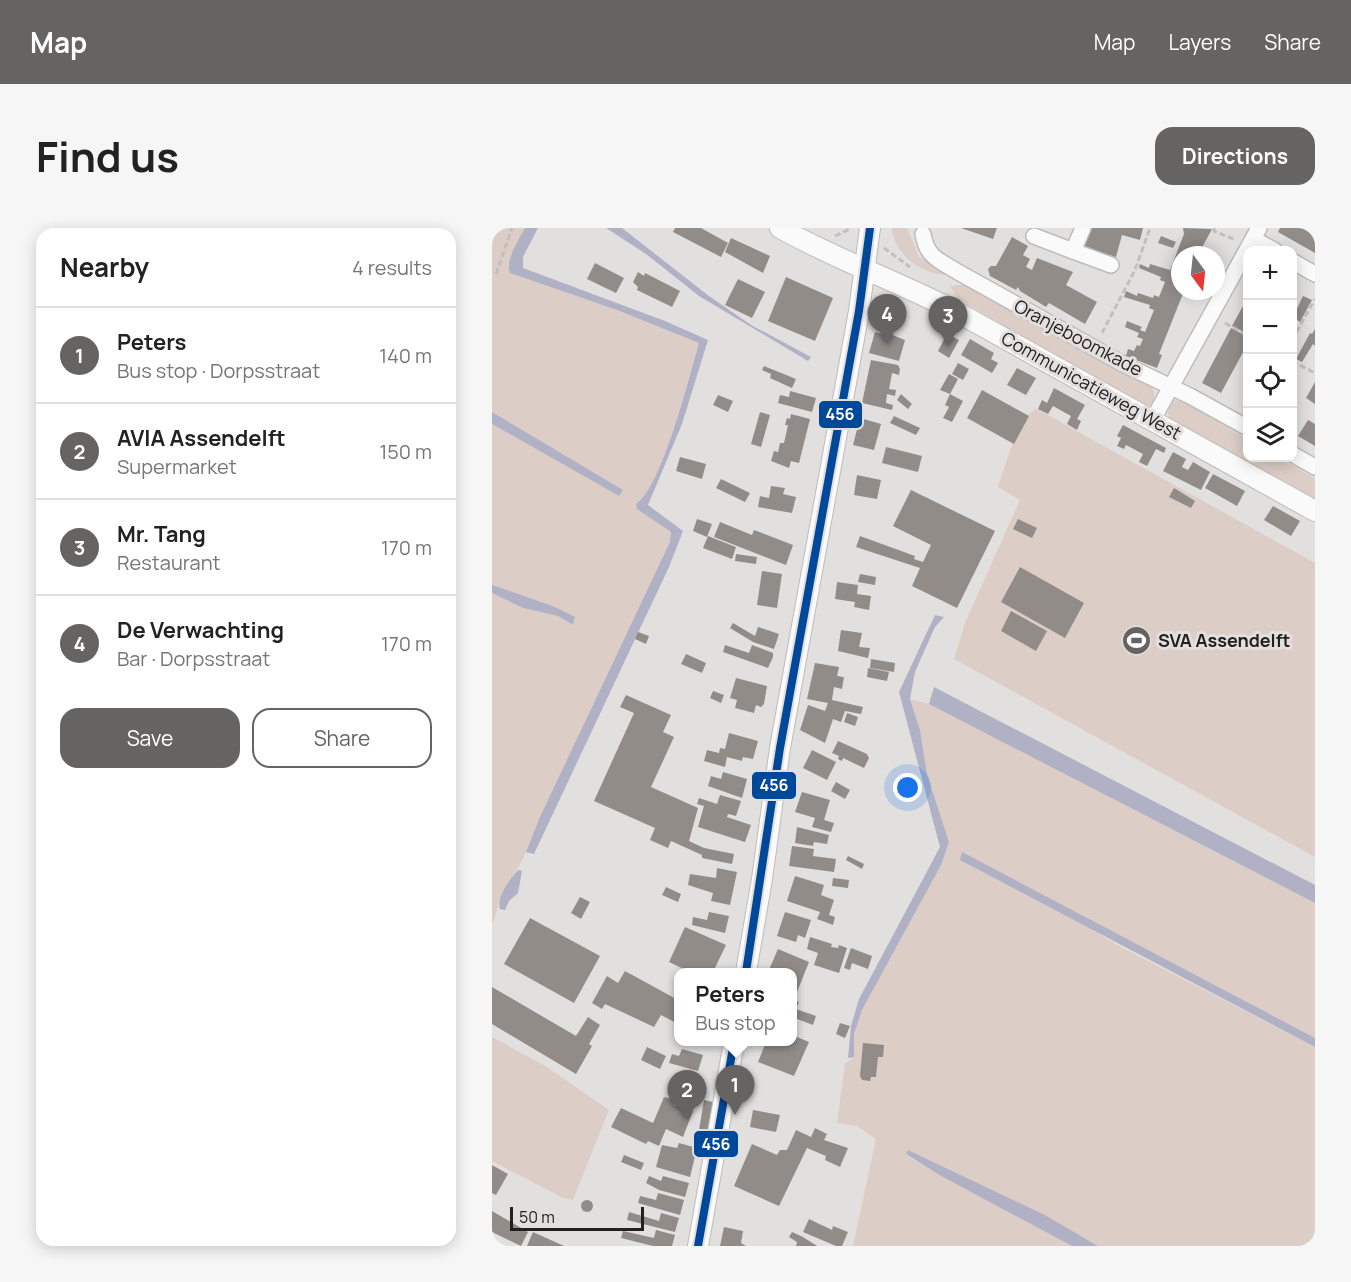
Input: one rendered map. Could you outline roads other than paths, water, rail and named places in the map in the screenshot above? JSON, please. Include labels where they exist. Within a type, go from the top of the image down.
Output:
[{"type":"street","name":"Communicatieweg West","points":[[780,228],[957,312],[1315,511]]},
{"type":"street","points":[[1073,251],[1083,228]]},
{"type":"street","name":"Oranjeboomkade","points":[[923,234],[926,249],[934,258],[1094,348],[1243,425]]},
{"type":"street","points":[[1152,421],[1253,235],[1268,246]]},
{"type":"street","points":[[747,968],[762,879],[780,748],[859,311],[869,236]]},
{"type":"street","points":[[1034,236],[1111,266]]},
{"type":"street","points":[[1297,263],[1315,274]]},
{"type":"street","points":[[1297,456],[1315,467]]},
{"type":"street","points":[[698,1246],[733,1046]]},
{"type":"water","points":[[525,228],[538,228],[523,257],[523,268],[665,321],[708,340],[682,424],[648,505],[683,531],[669,567],[534,854],[526,852],[540,817],[670,542],[671,532],[637,509],[636,504],[646,494],[665,455],[699,343],[617,310],[510,273],[511,256]]},
{"type":"water","points":[[606,228],[622,228],[709,296],[751,325],[811,357],[808,361],[699,296],[646,254]]},
{"type":"water","points":[[492,412],[623,490],[619,496],[492,424]]},
{"type":"water","points":[[492,585],[555,607],[575,617],[573,625],[558,616],[523,608],[492,593]]},
{"type":"water","points":[[935,615],[944,617],[935,627],[915,672],[910,699],[920,730],[927,774],[949,842],[941,865],[862,1010],[854,1034],[854,1057],[848,1058],[851,1026],[859,999],[940,847],[899,692]]},
{"type":"water","points":[[934,687],[1315,885],[1315,903],[929,704]]},
{"type":"water","points":[[962,852],[1315,1038],[1315,1047],[960,860]]},
{"type":"water","points":[[518,870],[522,871],[518,893],[509,901],[505,910],[500,909],[502,894]]},
{"type":"water","points":[[908,1150],[1045,1215],[1098,1246],[1072,1246],[941,1176],[906,1154]]},
{"type":"place","name":"De Verwachting","points":[[887,344]]},
{"type":"place","name":"Mr. Tang","points":[[948,346]]},
{"type":"place","name":"SVA Assendelft","points":[[1137,641]]},
{"type":"place","name":"Peters","points":[[735,1115]]},
{"type":"place","name":"AVIA Assendelft","points":[[687,1120]]}]
